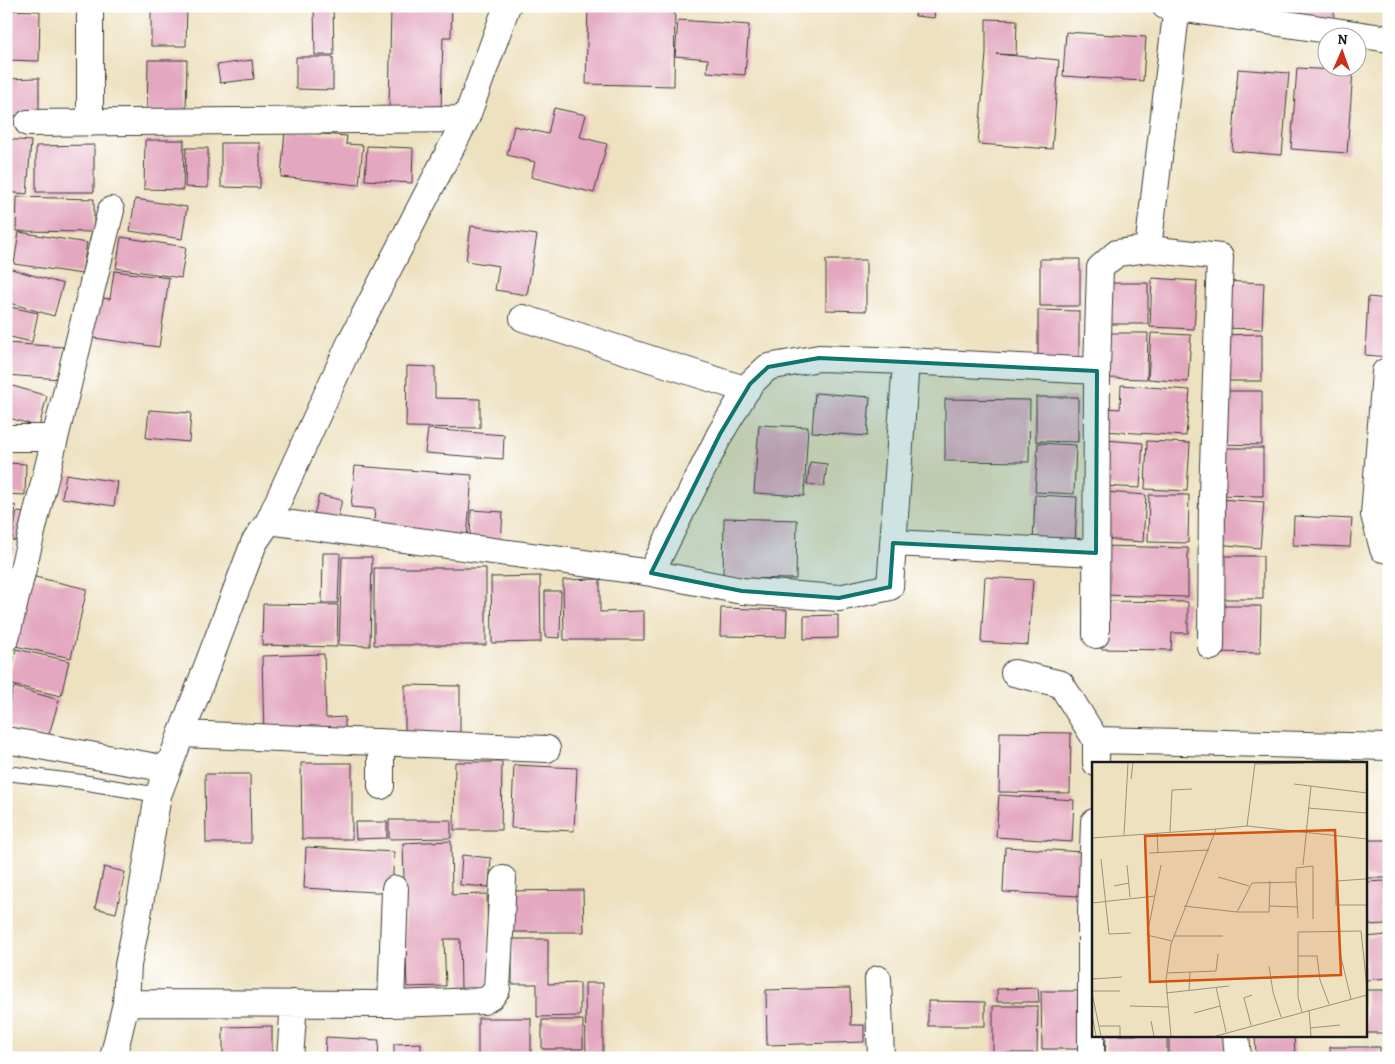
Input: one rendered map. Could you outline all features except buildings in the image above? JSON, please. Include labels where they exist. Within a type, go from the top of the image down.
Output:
[{"type":"street","points":[[90,6],[90,123]]},
{"type":"street","points":[[113,1058],[126,1003],[128,965],[158,795],[254,543],[269,521],[352,339],[466,119],[507,6]]},
{"type":"street","points":[[1148,249],[1173,7],[1389,39]]},
{"type":"street","points":[[28,123],[466,119]]},
{"type":"street","points":[[6,638],[111,210]]},
{"type":"street","points":[[1096,635],[1096,371],[1100,268],[1117,253],[1148,249],[1220,258],[1212,496],[1211,647]]},
{"type":"street","points":[[523,318],[747,390]]},
{"type":"street","points":[[651,573],[720,434],[750,384],[768,367],[819,358],[1096,371]]},
{"type":"street","points":[[269,521],[651,573],[742,591],[839,598],[890,587],[906,361]]},
{"type":"street","points":[[1389,372],[1385,372],[1374,515],[1383,550],[1389,550]]},
{"type":"street","points":[[6,438],[54,438]]},
{"type":"street","points":[[893,544],[1096,553]]},
{"type":"street","points":[[1014,673],[1061,684],[1096,751],[1389,747]]},
{"type":"street","points":[[181,734],[547,749]]},
{"type":"street","points":[[6,740],[168,769]]},
{"type":"street","points":[[381,742],[381,786]]},
{"type":"street","points":[[126,1003],[391,1004],[484,1002],[498,989],[504,879]]},
{"type":"street","points":[[391,1004],[395,889]]},
{"type":"street","points":[[1091,1058],[1092,912]]},
{"type":"street","points":[[878,979],[881,1058]]},
{"type":"street","points":[[290,1058],[294,1003]]},
{"type":"street","points":[[1236,1036],[1238,1058]]},
{"type":"lane","points":[[6,773],[82,782],[158,795]]},
{"type":"highlighted area","points":[[819,358],[1097,371],[1096,553],[893,543],[890,587],[839,598],[742,591],[651,573],[720,434],[750,384],[768,367]]}]
